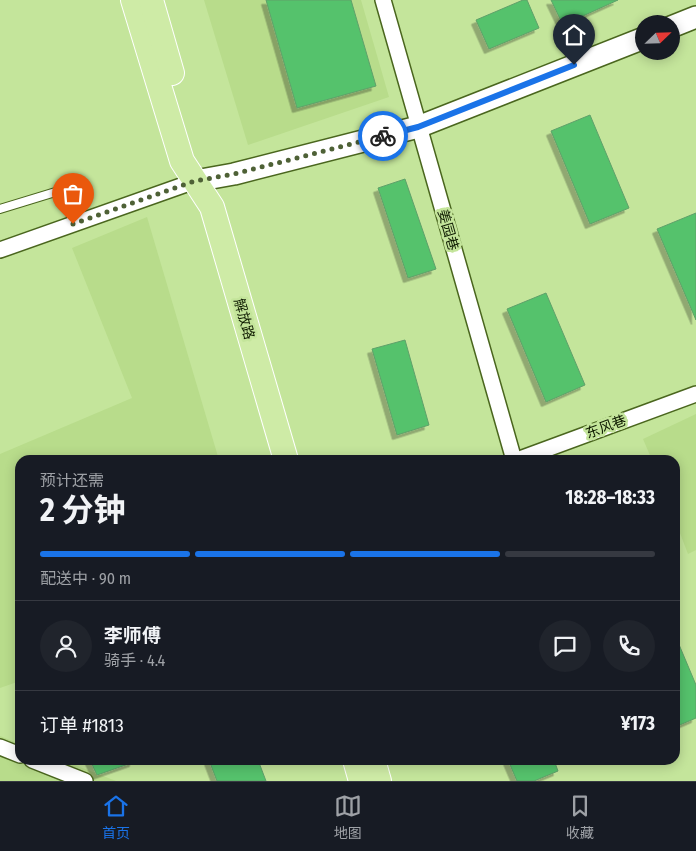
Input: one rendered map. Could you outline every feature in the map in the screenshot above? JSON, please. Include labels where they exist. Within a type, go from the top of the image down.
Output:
[{"type":"main road","name":"解放路","points":[[133,0],[182,161],[212,207],[285,455]]},
{"type":"main road","name":"解放路","points":[[151,0],[197,157],[195,181],[197,212],[267,455]]},
{"type":"main road","points":[[357,765],[362,781]]},
{"type":"main road","points":[[375,765],[380,781]]},
{"type":"street","name":"姜园巷","points":[[382,0],[515,455]]},
{"type":"street","points":[[680,23],[696,17]]},
{"type":"street","points":[[0,250],[195,181],[234,174],[418,127],[635,42]]},
{"type":"street","name":"东风巷","points":[[530,455],[696,394]]},
{"type":"street","points":[[0,747],[15,753]]},
{"type":"street","points":[[45,765],[85,781]]},
{"type":"lane","points":[[0,209],[62,190],[73,224]]},
{"type":"shaded area","points":[[204,0],[361,0],[389,97],[248,145]]},
{"type":"shaded area","points":[[147,217],[218,455],[15,455],[15,683],[0,688],[0,454],[132,398],[72,248]]},
{"type":"shaded area","points":[[696,414],[696,550],[688,554],[680,533],[680,455],[650,455],[643,439]]},
{"type":"shaded area","points":[[0,736],[15,742],[15,765],[75,765],[116,781],[0,781]]},
{"type":"building","points":[[266,0],[351,0],[376,86],[297,108]]},
{"type":"building","points":[[527,0],[539,28],[489,49],[476,20]]},
{"type":"building","points":[[551,0],[618,0],[563,25]]},
{"type":"building","points":[[590,115],[629,208],[590,224],[551,131]]},
{"type":"building","points":[[405,179],[436,269],[408,278],[378,188]]},
{"type":"building","points":[[696,213],[696,320],[657,229]]},
{"type":"building","points":[[546,293],[585,385],[546,402],[507,309]]},
{"type":"building","points":[[405,340],[429,425],[397,435],[372,349]]},
{"type":"building","points":[[680,647],[696,685],[696,718],[680,725]]},
{"type":"building","points":[[92,765],[125,765],[97,775]]},
{"type":"building","points":[[211,765],[260,765],[266,781],[217,781]]},
{"type":"building","points":[[510,765],[556,765],[558,771],[534,781],[517,781]]},
{"type":"way so far","points":[[73,224],[195,181],[234,174],[383,136]]},
{"type":"route","points":[[383,136],[418,127],[574,65]]}]
